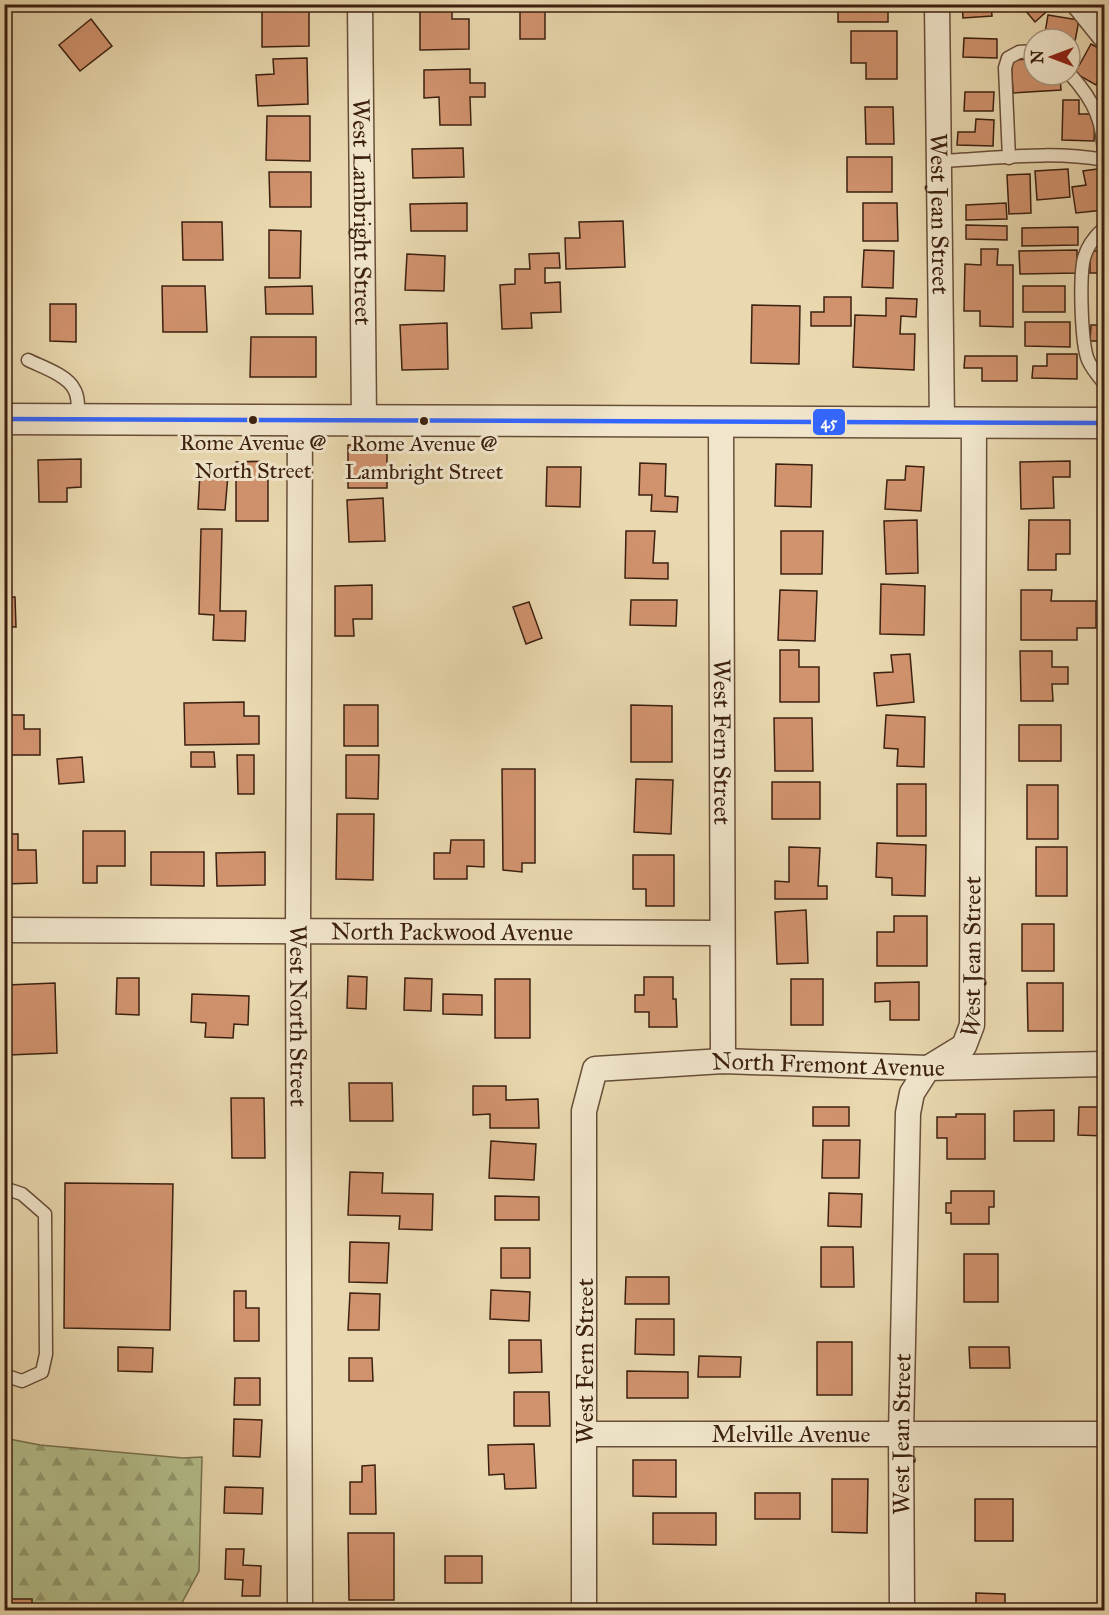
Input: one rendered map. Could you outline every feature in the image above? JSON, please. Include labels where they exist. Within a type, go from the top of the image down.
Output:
[{"type":"street","name":"West Lambright Street","points":[[360,4],[364,420]]},
{"type":"street","name":"West Jean Street","points":[[937,4],[942,422]]},
{"type":"street","points":[[1079,4],[1104,34]]},
{"type":"street","points":[[4,419],[1104,423]]},
{"type":"street","name":"West North Street","points":[[300,420],[298,932],[300,1611]]},
{"type":"street","name":"West Fern Street","points":[[721,422],[723,1061]]},
{"type":"street","name":"West Jean Street","points":[[902,1611],[901,1433],[908,1113],[912,1093],[928,1068],[964,1046],[972,1025],[974,422]]},
{"type":"street","name":"North Packwood Avenue","points":[[4,930],[721,933]]},
{"type":"street","name":"North Fremont Avenue","points":[[584,1112],[595,1069],[723,1061],[928,1068],[1104,1064]]},
{"type":"street","name":"West Fern Street","points":[[584,1112],[584,1611]]},
{"type":"street","name":"Melville Avenue","points":[[585,1434],[1104,1434]]},
{"type":"lane","points":[[1009,158],[1005,68],[1008,58],[1022,52]]},
{"type":"lane","points":[[938,161],[1080,157],[1104,160],[1104,147],[1096,110],[1082,87]]},
{"type":"lane","points":[[1104,228],[1093,239],[1083,261],[1083,329],[1088,359],[1097,376],[1104,382]]},
{"type":"lane","points":[[28,360],[65,379],[74,387],[78,420]]},
{"type":"lane","points":[[4,1188],[22,1194],[45,1214],[46,1354],[42,1372],[22,1381],[4,1375]]},
{"type":"green space","points":[[4,1438],[40,1445],[183,1458],[202,1457],[199,1571],[178,1610],[5,1610]]},
{"type":"building","points":[[262,4],[309,4],[309,46],[262,47]]},
{"type":"building","points":[[420,4],[452,4],[452,19],[469,19],[469,49],[420,50]]},
{"type":"building","points":[[520,4],[545,4],[545,39],[520,39]]},
{"type":"building","points":[[838,4],[888,4],[888,22],[838,22]]},
{"type":"building","points":[[962,4],[991,4],[992,16],[963,18]]},
{"type":"building","points":[[1020,4],[1055,4],[1035,22]]},
{"type":"building","points":[[1048,15],[1079,20],[1078,27],[1046,27]]},
{"type":"building","points":[[91,19],[112,46],[80,71],[59,45]]},
{"type":"building","points":[[851,31],[897,31],[897,79],[866,79],[866,63],[851,63]]},
{"type":"building","points":[[964,38],[997,39],[997,58],[963,57]]},
{"type":"building","points":[[1091,44],[1104,51],[1104,68],[1096,85],[1082,77],[1082,60]]},
{"type":"building","points":[[307,58],[308,104],[258,106],[256,75],[274,74],[273,59]]},
{"type":"building","points":[[1011,60],[1022,60],[1022,87],[1061,87],[1061,90],[1013,93]]},
{"type":"building","points":[[470,69],[470,83],[485,83],[485,97],[470,97],[471,125],[440,125],[439,97],[424,98],[424,70]]},
{"type":"building","points":[[965,92],[994,92],[993,111],[964,111]]},
{"type":"building","points":[[1063,100],[1079,100],[1079,114],[1095,114],[1094,141],[1062,140]]},
{"type":"building","points":[[865,107],[893,107],[894,144],[866,144]]},
{"type":"building","points":[[267,116],[310,116],[310,161],[266,160]]},
{"type":"building","points":[[976,119],[994,120],[993,146],[957,145],[958,132],[975,132]]},
{"type":"building","points":[[463,148],[464,177],[413,178],[412,149]]},
{"type":"building","points":[[847,157],[892,157],[892,192],[847,192]]},
{"type":"building","points":[[1104,168],[1104,210],[1076,213],[1072,187],[1086,185],[1083,171]]},
{"type":"building","points":[[1068,169],[1070,197],[1037,200],[1035,171]]},
{"type":"building","points":[[269,172],[311,172],[311,207],[270,207]]},
{"type":"building","points":[[1030,174],[1031,213],[1009,214],[1007,175]]},
{"type":"building","points":[[467,203],[467,231],[411,231],[410,204]]},
{"type":"building","points":[[863,203],[897,203],[898,241],[863,241]]},
{"type":"building","points":[[1006,203],[1007,219],[966,220],[966,205]]},
{"type":"building","points":[[623,221],[625,267],[566,269],[565,238],[580,238],[579,222]]},
{"type":"building","points":[[182,222],[222,222],[223,260],[183,260]]},
{"type":"building","points":[[966,225],[1007,226],[1007,240],[966,239]]},
{"type":"building","points":[[1078,227],[1078,245],[1022,246],[1022,228]]},
{"type":"building","points":[[269,230],[301,231],[300,278],[269,278]]},
{"type":"building","points":[[981,249],[998,249],[997,265],[1013,265],[1013,327],[980,326],[980,311],[964,311],[965,264],[981,265]]},
{"type":"building","points":[[864,250],[894,251],[893,288],[862,287]]},
{"type":"building","points":[[1077,250],[1077,273],[1020,274],[1019,251]]},
{"type":"building","points":[[1090,251],[1104,251],[1104,273],[1090,273]]},
{"type":"building","points":[[559,253],[560,268],[545,268],[545,283],[560,282],[561,312],[531,313],[532,328],[502,329],[500,285],[515,284],[515,269],[530,269],[529,254]]},
{"type":"building","points":[[407,254],[445,256],[444,291],[405,290]]},
{"type":"building","points":[[162,286],[205,286],[207,332],[163,332]]},
{"type":"building","points":[[312,286],[313,314],[266,314],[265,287]]},
{"type":"building","points":[[1023,286],[1065,286],[1065,312],[1023,312]]},
{"type":"building","points":[[824,297],[851,297],[851,326],[811,326],[811,312],[824,312]]},
{"type":"building","points":[[886,298],[917,299],[916,317],[901,316],[900,334],[915,334],[914,370],[853,367],[855,315],[886,316]]},
{"type":"building","points":[[50,304],[76,304],[76,342],[50,341]]},
{"type":"building","points":[[752,305],[800,306],[799,364],[751,363]]},
{"type":"building","points":[[1025,322],[1070,322],[1070,347],[1025,346]]},
{"type":"building","points":[[447,323],[448,369],[402,370],[400,325]]},
{"type":"building","points":[[1091,325],[1104,325],[1104,341],[1090,341]]},
{"type":"building","points":[[251,337],[316,337],[316,377],[250,377]]},
{"type":"building","points":[[1047,354],[1077,354],[1077,379],[1032,378],[1033,366],[1047,366]]},
{"type":"building","points":[[965,356],[1017,356],[1017,381],[982,381],[982,368],[964,368]]},
{"type":"building","points":[[348,445],[387,445],[387,488],[348,488]]},
{"type":"building","points":[[81,459],[81,487],[67,488],[67,502],[39,502],[38,460]]},
{"type":"building","points":[[268,461],[268,521],[236,521],[236,462]]},
{"type":"building","points":[[1070,461],[1070,477],[1053,477],[1054,508],[1021,509],[1020,462]]},
{"type":"building","points":[[640,463],[666,464],[665,496],[678,497],[677,512],[651,511],[652,495],[639,495]]},
{"type":"building","points":[[776,464],[812,465],[811,507],[775,506]]},
{"type":"building","points":[[4,466],[10,466],[10,501],[4,501]]},
{"type":"building","points":[[906,466],[924,467],[921,511],[885,509],[887,480],[905,480]]},
{"type":"building","points":[[547,467],[581,467],[580,507],[546,506]]},
{"type":"building","points":[[200,473],[228,475],[225,510],[198,509]]},
{"type":"building","points":[[383,498],[385,541],[349,542],[347,500]]},
{"type":"building","points":[[917,520],[918,573],[886,574],[884,521]]},
{"type":"building","points":[[1029,520],[1070,520],[1070,554],[1056,554],[1056,570],[1028,570]]},
{"type":"building","points":[[201,529],[222,529],[220,611],[246,611],[245,641],[213,640],[214,615],[199,614]]},
{"type":"building","points":[[626,531],[655,531],[653,563],[668,563],[668,579],[625,578]]},
{"type":"building","points":[[781,531],[823,531],[822,574],[781,574]]},
{"type":"building","points":[[881,584],[925,586],[924,635],[880,634]]},
{"type":"building","points":[[372,585],[372,619],[353,619],[354,636],[335,636],[335,586]]},
{"type":"building","points":[[780,590],[817,591],[815,641],[778,640]]},
{"type":"building","points":[[1021,590],[1052,590],[1051,601],[1096,601],[1096,628],[1077,628],[1077,640],[1021,640]]},
{"type":"building","points":[[4,597],[15,597],[16,627],[4,627]]},
{"type":"building","points":[[631,600],[677,600],[676,626],[630,625]]},
{"type":"building","points":[[529,602],[542,638],[526,644],[513,607]]},
{"type":"building","points":[[780,650],[799,650],[799,667],[819,667],[819,702],[780,702]]},
{"type":"building","points":[[1020,651],[1052,651],[1052,667],[1068,667],[1068,684],[1052,684],[1053,701],[1021,701]]},
{"type":"building","points":[[910,654],[914,702],[877,706],[874,673],[893,672],[891,655]]},
{"type":"building","points":[[244,702],[244,716],[259,716],[259,744],[185,745],[184,703]]},
{"type":"building","points":[[344,705],[378,705],[378,746],[344,746]]},
{"type":"building","points":[[631,705],[672,706],[672,762],[631,762]]},
{"type":"building","points":[[4,715],[24,715],[24,729],[40,729],[40,755],[4,755]]},
{"type":"building","points":[[886,715],[925,717],[924,767],[897,766],[898,749],[884,748]]},
{"type":"building","points":[[774,718],[812,718],[813,771],[775,771]]},
{"type":"building","points":[[1019,725],[1061,725],[1061,761],[1019,761]]},
{"type":"building","points":[[191,752],[214,752],[215,767],[191,767]]},
{"type":"building","points":[[237,755],[254,755],[254,794],[238,794]]},
{"type":"building","points":[[346,755],[379,755],[378,799],[346,798]]},
{"type":"building","points":[[82,757],[84,782],[59,784],[57,759]]},
{"type":"building","points":[[502,769],[535,769],[535,863],[522,863],[522,872],[503,870]]},
{"type":"building","points":[[636,779],[673,780],[671,834],[634,832]]},
{"type":"building","points":[[772,782],[820,782],[820,819],[772,819]]},
{"type":"building","points":[[897,784],[926,784],[926,836],[897,836]]},
{"type":"building","points":[[1027,785],[1058,785],[1058,839],[1027,839]]},
{"type":"building","points":[[337,814],[374,814],[373,880],[336,879]]},
{"type":"building","points":[[83,831],[125,831],[125,866],[97,866],[97,883],[83,883]]},
{"type":"building","points":[[4,834],[18,834],[18,850],[36,850],[37,883],[4,884]]},
{"type":"building","points":[[451,840],[484,840],[484,867],[467,866],[467,879],[434,879],[434,853],[450,853]]},
{"type":"building","points":[[877,843],[926,845],[925,896],[892,895],[892,878],[876,877]]},
{"type":"building","points":[[789,847],[820,848],[818,886],[827,886],[827,899],[775,899],[775,881],[789,882]]},
{"type":"building","points":[[1036,847],[1067,847],[1067,896],[1036,896]]},
{"type":"building","points":[[151,852],[204,852],[204,886],[151,885]]},
{"type":"building","points":[[265,852],[265,885],[217,886],[216,853]]},
{"type":"building","points":[[633,855],[674,855],[674,906],[646,906],[646,889],[633,889]]},
{"type":"building","points":[[806,910],[808,963],[777,964],[775,912]]},
{"type":"building","points":[[894,916],[927,916],[927,966],[877,966],[877,932],[894,932]]},
{"type":"building","points":[[1022,924],[1054,924],[1054,971],[1022,971]]},
{"type":"building","points":[[348,976],[367,977],[366,1009],[347,1008]]},
{"type":"building","points":[[644,977],[673,977],[677,1027],[649,1027],[649,1012],[635,1012],[635,995],[644,995]]},
{"type":"building","points":[[117,978],[139,978],[139,1015],[116,1014]]},
{"type":"building","points":[[405,978],[432,979],[431,1011],[404,1010]]},
{"type":"building","points":[[495,979],[530,979],[530,1038],[495,1038]]},
{"type":"building","points":[[791,979],[823,979],[823,1025],[791,1025]]},
{"type":"building","points":[[919,982],[919,1020],[890,1020],[890,1001],[875,1002],[875,983]]},
{"type":"building","points":[[55,983],[57,1053],[9,1055],[8,1038],[4,1038],[4,1020],[8,1020],[7,985]]},
{"type":"building","points":[[1027,983],[1063,983],[1063,1031],[1028,1031]]},
{"type":"building","points":[[192,994],[249,996],[248,1025],[234,1024],[233,1038],[205,1037],[206,1023],[191,1022]]},
{"type":"building","points":[[443,994],[482,995],[482,1015],[443,1014]]},
{"type":"building","points":[[349,1083],[392,1083],[393,1121],[350,1121]]},
{"type":"building","points":[[473,1086],[506,1086],[506,1100],[538,1099],[539,1128],[490,1128],[490,1114],[473,1115]]},
{"type":"building","points":[[231,1098],[264,1098],[265,1158],[232,1158]]},
{"type":"building","points":[[813,1107],[849,1107],[849,1126],[813,1126]]},
{"type":"building","points":[[1079,1107],[1104,1107],[1104,1136],[1078,1135]]},
{"type":"building","points":[[1054,1110],[1054,1141],[1014,1141],[1014,1111]]},
{"type":"building","points":[[956,1114],[985,1114],[985,1159],[947,1159],[947,1138],[937,1138],[937,1117],[956,1117]]},
{"type":"building","points":[[823,1140],[860,1140],[859,1178],[822,1178]]},
{"type":"building","points":[[491,1141],[536,1144],[534,1180],[489,1178]]},
{"type":"building","points":[[350,1172],[383,1173],[382,1193],[433,1194],[432,1230],[399,1229],[400,1216],[348,1215]]},
{"type":"building","points":[[65,1183],[173,1184],[170,1330],[64,1328]]},
{"type":"building","points":[[951,1191],[994,1191],[994,1207],[989,1207],[989,1224],[951,1224],[951,1213],[946,1213],[946,1203],[951,1203]]},
{"type":"building","points":[[829,1193],[862,1194],[861,1227],[828,1226]]},
{"type":"building","points":[[495,1196],[539,1197],[539,1220],[495,1220]]},
{"type":"building","points":[[350,1242],[389,1243],[387,1283],[349,1282]]},
{"type":"building","points":[[821,1247],[853,1247],[854,1287],[821,1287]]},
{"type":"building","points":[[501,1248],[530,1248],[530,1278],[501,1278]]},
{"type":"building","points":[[964,1254],[998,1254],[998,1302],[964,1302]]},
{"type":"building","points":[[626,1277],[669,1277],[669,1304],[625,1304]]},
{"type":"building","points":[[491,1290],[530,1292],[529,1321],[490,1319]]},
{"type":"building","points":[[234,1291],[246,1291],[246,1308],[259,1308],[259,1341],[234,1341]]},
{"type":"building","points":[[350,1293],[380,1294],[379,1330],[348,1330]]},
{"type":"building","points":[[636,1319],[674,1319],[674,1355],[635,1354]]},
{"type":"building","points":[[509,1340],[541,1340],[542,1372],[509,1373]]},
{"type":"building","points":[[817,1342],[852,1342],[852,1395],[817,1395]]},
{"type":"building","points":[[118,1347],[153,1348],[152,1372],[118,1371]]},
{"type":"building","points":[[969,1347],[1009,1347],[1010,1368],[970,1368]]},
{"type":"building","points":[[699,1356],[741,1357],[740,1377],[698,1377]]},
{"type":"building","points":[[349,1358],[372,1358],[373,1381],[349,1381]]},
{"type":"building","points":[[627,1371],[688,1372],[688,1398],[627,1398]]},
{"type":"building","points":[[235,1378],[260,1378],[260,1405],[234,1405]]},
{"type":"building","points":[[514,1392],[549,1392],[550,1426],[514,1426]]},
{"type":"building","points":[[234,1419],[262,1420],[260,1457],[233,1456]]},
{"type":"building","points":[[534,1444],[536,1488],[505,1489],[504,1474],[489,1475],[488,1445]]},
{"type":"building","points":[[633,1460],[676,1460],[676,1497],[633,1496]]},
{"type":"building","points":[[375,1465],[376,1514],[350,1514],[350,1482],[362,1482],[362,1466]]},
{"type":"building","points":[[832,1479],[868,1479],[867,1533],[832,1532]]},
{"type":"building","points":[[225,1487],[263,1488],[262,1514],[224,1513]]},
{"type":"building","points":[[755,1493],[800,1493],[800,1519],[755,1519]]},
{"type":"building","points":[[975,1499],[1013,1499],[1013,1541],[975,1541]]},
{"type":"building","points":[[653,1513],[716,1513],[716,1545],[653,1544]]},
{"type":"building","points":[[348,1533],[394,1533],[394,1600],[349,1600]]},
{"type":"building","points":[[226,1549],[244,1549],[243,1565],[261,1566],[260,1596],[242,1596],[243,1580],[225,1579]]},
{"type":"building","points":[[445,1556],[482,1556],[482,1583],[445,1583]]},
{"type":"building","points":[[976,1593],[1005,1594],[1005,1610],[976,1610]]},
{"type":"building","points":[[4,1599],[32,1599],[32,1610],[4,1610]]},
{"type":"building","points":[[472,1606],[525,1606],[525,1610],[472,1610]]},
{"type":"building","points":[[679,1609],[679,1610],[630,1610]]},
{"type":"transit line","name":"45","points":[[4,419],[1104,423]]},
{"type":"place","name":"Rome Avenue @ North Street","points":[[253,420]]},
{"type":"place","name":"Rome Avenue @ Lambright Street","points":[[424,421]]}]
